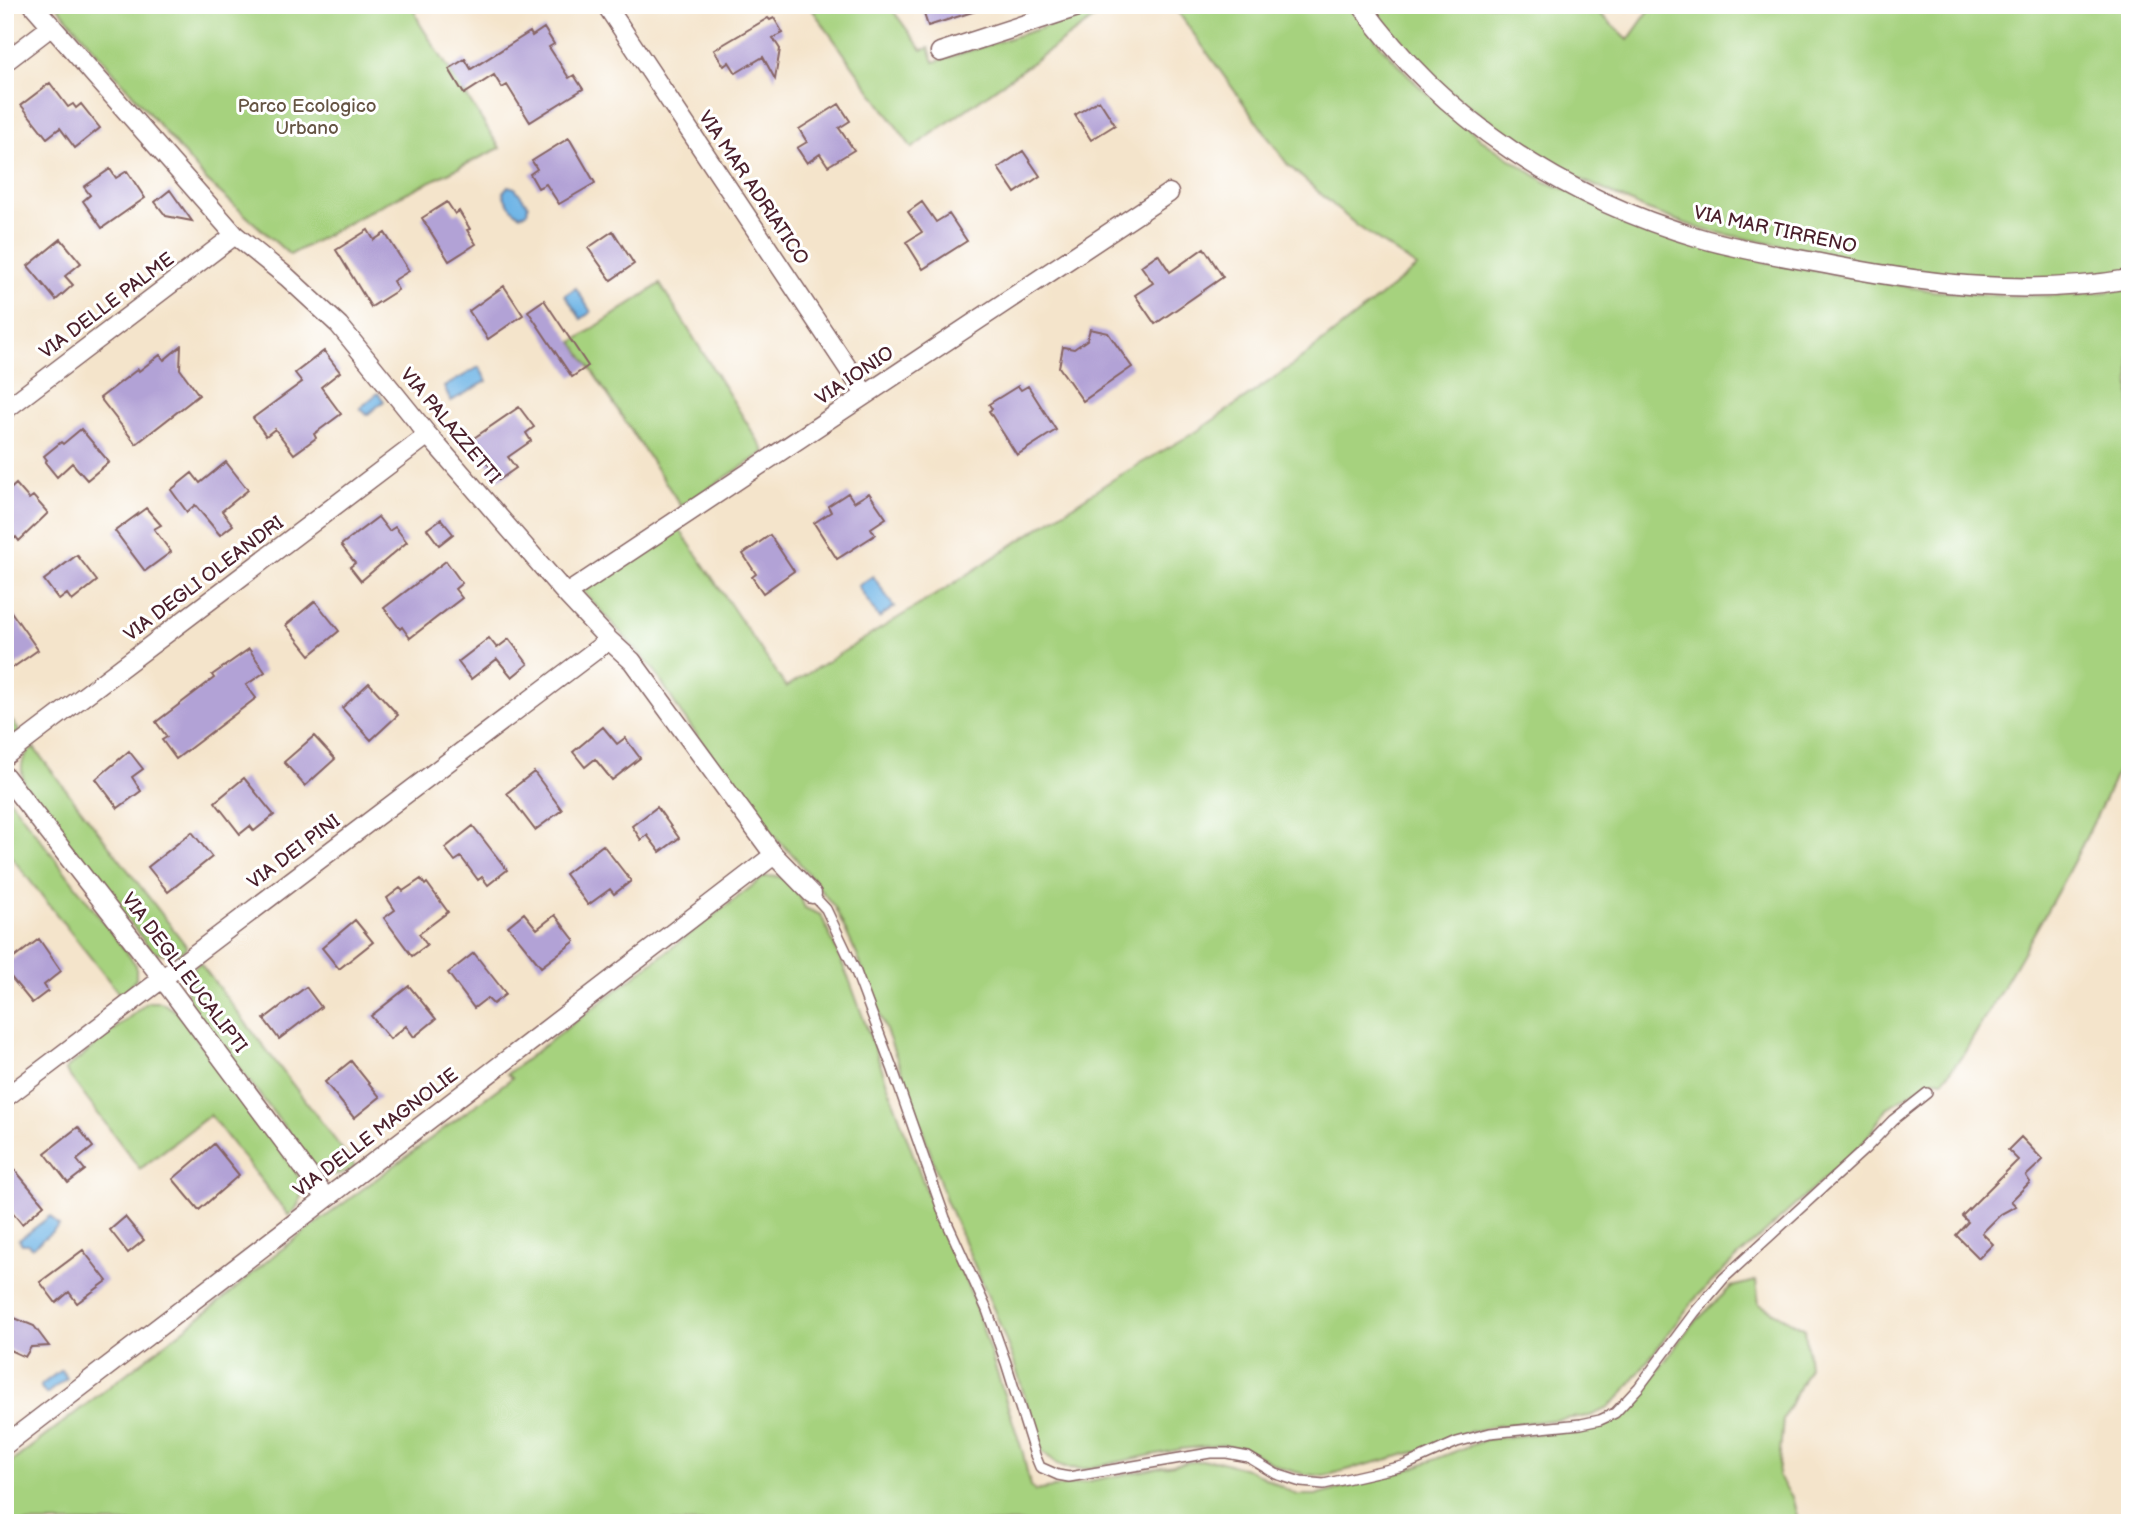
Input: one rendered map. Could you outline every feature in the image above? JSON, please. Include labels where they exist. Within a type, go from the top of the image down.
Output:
[{"type":"street","name":"VIA PALAZZETTI","points":[[33,5],[235,235],[287,277],[339,326],[428,435],[566,594],[632,661],[774,855],[812,894]]},
{"type":"street","name":"VIA MAR ADRIATICO","points":[[606,5],[864,394]]},
{"type":"street","points":[[940,52],[1084,5]]},
{"type":"street","name":"VIA MAR TIRRENO","points":[[1361,5],[1422,79],[1496,140],[1578,190],[1700,238],[1870,272],[1951,285],[2051,287],[2130,279]]},
{"type":"street","points":[[5,62],[52,26]]},
{"type":"street","name":"VIA IONIO","points":[[566,594],[1169,194]]},
{"type":"street","name":"VIA DELLE PALME","points":[[5,410],[235,235]]},
{"type":"street","name":"VIA DEGLI OLEANDRI","points":[[5,756],[428,435]]},
{"type":"street","name":"VIA DEI PINI","points":[[5,1098],[609,640]]},
{"type":"street","name":"VIA DEGLI EUCALIPTI","points":[[5,776],[162,978],[326,1198]]},
{"type":"street","name":"VIA DELLE MAGNOLIE","points":[[5,1446],[774,855]]},
{"type":"lane","points":[[812,894],[826,909],[856,972],[945,1218],[990,1320],[1040,1467],[1058,1475],[1081,1476],[1210,1453],[1227,1453],[1248,1457],[1276,1474],[1301,1482],[1324,1484],[1403,1466],[1457,1442],[1490,1433],[1600,1420],[1615,1413],[1633,1394],[1724,1278],[1866,1149],[1893,1120],[1927,1093]]},
{"type":"green space","name":"Parco Ecologico Urbano","points":[[56,5],[412,5],[420,24],[500,148],[381,205],[290,255],[206,180]]},
{"type":"green space","points":[[809,5],[889,5],[922,50],[929,48],[934,62],[1092,12],[1101,5],[1113,5],[912,148]]},
{"type":"green space","points":[[1173,5],[1351,5],[1382,47],[1419,86],[1486,143],[1546,182],[1765,262],[1933,291],[2004,296],[2077,295],[2130,289],[2130,758],[2123,758],[2068,872],[1963,1055],[1943,1080],[1934,1079],[1887,1108],[1862,1145],[1731,1263],[1693,1301],[1621,1396],[1606,1409],[1590,1416],[1497,1426],[1468,1432],[1430,1448],[1324,1476],[1281,1468],[1246,1449],[1222,1445],[1181,1449],[1084,1469],[1057,1464],[1041,1450],[1014,1362],[946,1200],[912,1098],[857,955],[835,908],[793,855],[765,828],[680,712],[655,671],[583,591],[680,530],[786,687],[953,584],[1112,480],[1199,430],[1297,362],[1417,267],[1356,225],[1288,165]]},
{"type":"green space","points":[[1371,5],[1591,5],[1628,40],[1653,5],[2130,5],[2130,271],[2067,279],[1977,278],[1897,269],[1704,230],[1645,209],[1578,178],[1512,138],[1439,83],[1393,35]]},
{"type":"green space","points":[[660,284],[765,452],[681,506],[573,342]]},
{"type":"green space","points":[[5,712],[20,731],[5,738]]},
{"type":"green space","points":[[34,748],[187,947],[170,954],[151,950],[25,785],[22,775],[23,760]]},
{"type":"green space","points":[[5,793],[136,965],[136,979],[121,996],[5,849]]},
{"type":"green space","points":[[777,876],[791,884],[805,908],[821,915],[849,979],[936,1217],[971,1293],[1023,1453],[1030,1486],[1036,1491],[1189,1462],[1215,1460],[1250,1470],[1297,1495],[1318,1495],[1405,1471],[1487,1439],[1591,1428],[1616,1419],[1633,1405],[1689,1328],[1731,1287],[1756,1281],[1759,1304],[1805,1329],[1809,1367],[1783,1419],[1778,1476],[1792,1497],[1799,1523],[5,1523],[5,1467],[222,1300],[274,1255],[512,1078],[507,1074],[764,877]]},
{"type":"green space","points":[[200,963],[355,1166],[336,1174],[316,1168],[189,1003],[188,981],[192,971]]},
{"type":"green space","points":[[148,1002],[161,1002],[177,1012],[297,1173],[301,1196],[289,1216],[210,1115],[140,1169],[65,1070]]},
{"type":"water","points":[[508,186],[515,188],[528,205],[527,213],[520,215],[509,205],[503,192]]},
{"type":"water","points":[[576,288],[591,312],[581,319],[565,295]]},
{"type":"water","points":[[479,367],[487,381],[451,401],[444,387]]},
{"type":"water","points":[[378,393],[384,401],[367,415],[360,408]]},
{"type":"water","points":[[873,576],[894,607],[879,618],[858,586]]},
{"type":"water","points":[[50,1216],[59,1226],[32,1248],[28,1244],[22,1244],[19,1240]]},
{"type":"water","points":[[61,1370],[67,1378],[46,1394],[40,1386]]},
{"type":"building","points":[[921,5],[981,5],[982,9],[928,26]]},
{"type":"building","points":[[768,18],[774,18],[783,33],[773,38],[780,49],[775,79],[763,57],[736,73],[729,62],[724,66],[714,50]]},
{"type":"building","points":[[544,28],[554,44],[549,47],[569,78],[574,75],[583,89],[530,122],[507,85],[502,88],[494,75],[464,94],[449,69],[465,59],[471,69],[530,32],[532,36]]},
{"type":"building","points":[[50,83],[68,107],[73,104],[76,108],[81,104],[100,128],[75,148],[60,128],[47,138],[21,105]]},
{"type":"building","points":[[1099,100],[1115,125],[1091,140],[1075,115]]},
{"type":"building","points":[[839,104],[850,121],[839,128],[854,150],[828,166],[820,154],[807,163],[797,148],[807,142],[799,129]]},
{"type":"building","points":[[569,138],[595,183],[559,204],[546,184],[538,188],[530,174],[537,169],[532,161]]},
{"type":"building","points":[[1023,151],[1040,176],[1015,193],[998,168]]},
{"type":"building","points":[[110,169],[116,178],[127,171],[145,198],[102,228],[83,201],[90,195],[84,187]]},
{"type":"building","points":[[170,190],[192,221],[166,216],[155,202]]},
{"type":"building","points":[[447,202],[455,214],[459,211],[476,244],[449,261],[422,218]]},
{"type":"building","points":[[922,202],[936,222],[949,214],[967,241],[923,269],[906,242],[922,232],[908,212]]},
{"type":"building","points":[[368,230],[374,240],[385,233],[409,271],[393,281],[398,290],[371,307],[336,250]]},
{"type":"building","points":[[613,231],[634,264],[611,280],[588,248]]},
{"type":"building","points":[[61,239],[81,263],[65,276],[73,285],[56,300],[28,266]]},
{"type":"building","points":[[1204,248],[1223,277],[1155,324],[1135,295],[1153,283],[1141,266],[1158,254],[1170,272]]},
{"type":"building","points":[[504,286],[523,315],[488,339],[469,311]]},
{"type":"building","points":[[544,300],[588,366],[572,377],[528,311]]},
{"type":"building","points":[[1090,329],[1108,333],[1132,367],[1083,401],[1059,367],[1063,347],[1074,349],[1087,340]]},
{"type":"building","points":[[181,346],[180,369],[199,395],[136,444],[100,398],[138,369],[139,371],[160,355],[164,360]]},
{"type":"building","points":[[324,351],[340,372],[321,387],[341,414],[314,434],[316,438],[294,454],[275,429],[266,436],[253,418],[302,382],[295,373]]},
{"type":"building","points":[[1018,386],[1021,390],[1028,386],[1056,430],[1017,455],[989,411],[992,409],[989,404]]},
{"type":"building","points":[[519,407],[534,427],[526,433],[531,441],[508,457],[516,468],[499,480],[471,440]]},
{"type":"building","points":[[81,429],[109,462],[87,480],[72,463],[57,477],[45,462],[47,460],[44,456]]},
{"type":"building","points":[[226,462],[248,490],[222,511],[233,525],[220,535],[195,505],[187,512],[171,490],[192,473],[200,483]]},
{"type":"building","points":[[16,484],[29,499],[33,496],[48,513],[19,541],[5,529],[5,494]]},
{"type":"building","points":[[848,493],[854,502],[869,493],[886,518],[871,528],[875,535],[837,559],[814,523],[831,512],[828,506]]},
{"type":"building","points":[[146,508],[161,525],[154,529],[171,552],[145,571],[115,531]]},
{"type":"building","points":[[378,517],[389,531],[395,527],[407,542],[361,581],[350,567],[355,563],[341,545]]},
{"type":"building","points":[[441,519],[453,534],[439,545],[427,529]]},
{"type":"building","points":[[770,535],[794,571],[763,593],[752,577],[756,574],[743,554]]},
{"type":"building","points":[[77,555],[97,581],[72,601],[67,594],[59,600],[44,580]]},
{"type":"building","points":[[446,561],[462,583],[455,589],[462,598],[410,638],[384,608]]},
{"type":"building","points":[[315,601],[339,631],[310,655],[286,625]]},
{"type":"building","points":[[5,603],[38,650],[5,673]]},
{"type":"building","points":[[489,638],[497,648],[509,639],[528,664],[512,677],[497,659],[471,679],[458,662]]},
{"type":"building","points":[[249,649],[265,672],[246,685],[256,698],[176,759],[162,740],[167,737],[156,722],[214,678],[212,675]]},
{"type":"building","points":[[369,683],[398,715],[371,740],[342,708]]},
{"type":"building","points":[[603,727],[617,744],[625,738],[640,758],[612,780],[595,759],[585,767],[573,752]]},
{"type":"building","points":[[314,736],[335,759],[305,786],[284,762]]},
{"type":"building","points":[[129,751],[143,769],[132,777],[141,791],[118,808],[96,779]]},
{"type":"building","points":[[534,772],[562,810],[535,830],[507,793]]},
{"type":"building","points":[[244,778],[274,815],[254,831],[250,826],[240,834],[215,802]]},
{"type":"building","points":[[657,807],[679,838],[660,852],[647,835],[641,840],[632,826]]},
{"type":"building","points":[[473,826],[507,870],[488,885],[482,877],[478,880],[461,857],[455,861],[445,848]]},
{"type":"building","points":[[192,832],[212,857],[168,892],[148,867]]},
{"type":"building","points":[[603,845],[631,881],[614,894],[610,889],[588,905],[565,874]]},
{"type":"building","points":[[421,879],[425,885],[427,883],[448,912],[419,934],[427,945],[412,956],[384,918],[395,910],[387,898],[400,888],[403,891]]},
{"type":"building","points":[[524,913],[537,929],[555,915],[575,941],[541,967],[508,926]]},
{"type":"building","points":[[355,920],[373,942],[339,969],[322,948]]},
{"type":"building","points":[[39,939],[61,971],[44,985],[48,991],[32,1003],[5,970],[5,965]]},
{"type":"building","points":[[474,953],[506,994],[493,1004],[487,998],[474,1008],[448,973]]},
{"type":"building","points":[[409,986],[436,1019],[414,1037],[406,1026],[390,1039],[371,1016]]},
{"type":"building","points":[[306,987],[321,1007],[279,1039],[264,1019]]},
{"type":"building","points":[[351,1061],[380,1097],[354,1118],[325,1082]]},
{"type":"building","points":[[78,1127],[93,1147],[77,1160],[85,1170],[68,1183],[45,1153]]},
{"type":"building","points":[[2021,1137],[2043,1160],[2026,1176],[2030,1182],[2011,1201],[2016,1206],[2001,1214],[1982,1233],[1993,1244],[1979,1258],[1956,1235],[1968,1222],[1962,1216],[2018,1160],[2008,1150]]},
{"type":"building","points":[[214,1144],[239,1175],[199,1210],[173,1179]]},
{"type":"building","points":[[15,1170],[44,1205],[22,1224],[5,1203],[5,1178]]},
{"type":"building","points":[[125,1217],[144,1240],[128,1253],[110,1230]]},
{"type":"building","points":[[83,1250],[107,1281],[77,1303],[69,1292],[56,1303],[40,1282]]},
{"type":"building","points":[[5,1314],[34,1326],[49,1346],[31,1347],[25,1357],[5,1348]]}]
